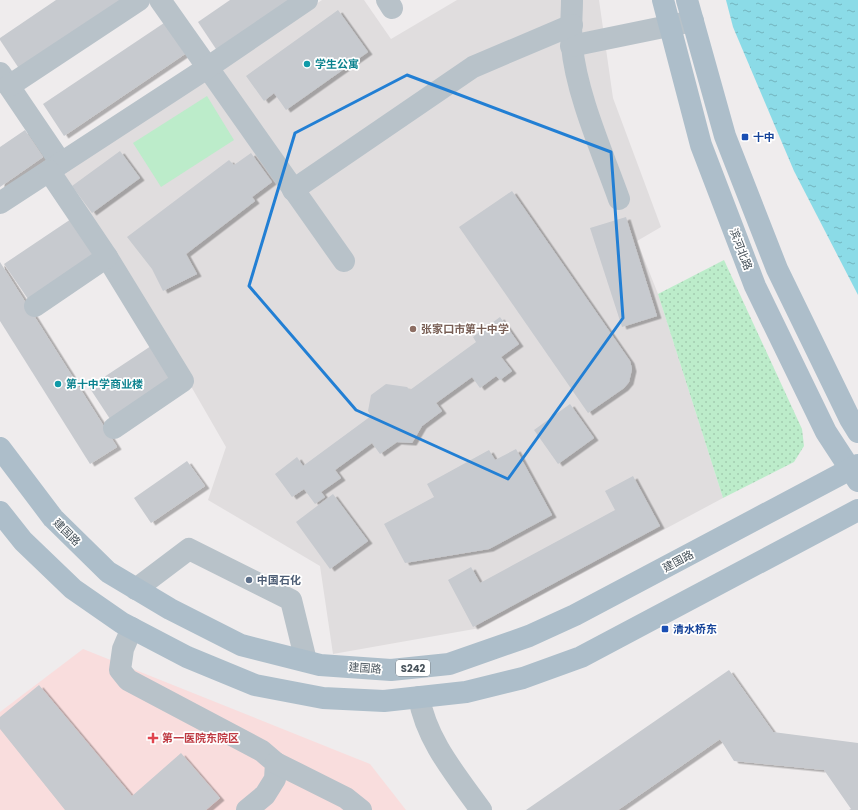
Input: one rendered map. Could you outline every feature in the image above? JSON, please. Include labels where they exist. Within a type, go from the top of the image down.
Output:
[{"type":"main road","name":"滨河北路","points":[[664,0],[701,145],[755,286],[826,432],[855,472]]},
{"type":"main road","points":[[687,0],[725,136],[774,262],[850,419],[858,432]]},
{"type":"main road","name":"建国路","points":[[0,448],[53,518],[108,572],[170,609],[241,645],[320,665],[391,670],[449,664],[529,636],[575,616],[855,472]]},
{"type":"main road","points":[[0,512],[23,541],[73,588],[132,628],[187,657],[255,685],[323,698],[384,701],[466,692],[523,678],[581,658],[858,510]]},
{"type":"street","points":[[114,428],[183,381],[107,258],[4,79],[139,0]]},
{"type":"street","points":[[160,0],[209,72],[344,261]]},
{"type":"street","points":[[0,203],[55,167],[209,72],[307,0]]},
{"type":"street","points":[[572,0],[572,35],[575,68],[584,99],[619,199]]},
{"type":"street","points":[[293,190],[473,67],[572,35],[670,26],[693,21]]},
{"type":"street","points":[[36,306],[107,258]]},
{"type":"street","points":[[136,588],[189,549],[291,600],[306,661]]},
{"type":"street","points":[[132,628],[124,649],[120,670],[128,680],[262,751],[276,763],[346,798],[361,810]]},
{"type":"street","points":[[419,697],[421,713],[428,730],[448,764],[481,810]]},
{"type":"street","points":[[247,810],[265,795],[275,779],[276,763]]},
{"type":"highlighted area","points":[[407,75],[611,152],[623,318],[508,479],[356,410],[249,286],[295,133]]},
{"type":"shaded area","name":"张家口市第十中学","points":[[322,0],[364,0],[391,39],[457,0],[599,0],[613,98],[661,227],[637,241],[658,294],[723,498],[480,628],[333,654],[320,566],[208,500],[226,447],[120,263],[61,175]]},
{"type":"shaded area","name":"第一医院东院区","points":[[83,649],[370,764],[406,810],[0,810],[0,712]]},
{"type":"green space","points":[[207,96],[234,140],[161,187],[133,143]]},
{"type":"green space","points":[[724,260],[802,429],[804,446],[794,462],[723,498],[658,294]]},
{"type":"water","points":[[726,0],[858,0],[858,295],[794,171],[733,27]]},
{"type":"building","points":[[56,0],[123,0],[20,70],[0,38]]},
{"type":"building","points":[[230,0],[294,0],[218,52],[198,22]]},
{"type":"building","name":"学生公寓","points":[[338,10],[368,52],[286,110],[274,93],[264,101],[246,76]]},
{"type":"building","points":[[164,23],[185,54],[64,136],[43,104]]},
{"type":"building","points":[[25,130],[43,157],[0,187],[0,147]]},
{"type":"building","points":[[120,151],[140,178],[92,213],[72,186]]},
{"type":"building","points":[[251,153],[272,182],[252,197],[255,201],[186,254],[197,274],[163,291],[152,269],[127,237],[229,160],[234,165]]},
{"type":"building","points":[[512,191],[630,361],[632,369],[629,382],[624,388],[588,413],[459,227]]},
{"type":"building","points":[[74,217],[100,255],[30,302],[4,264]]},
{"type":"building","points":[[626,217],[657,316],[622,327],[590,228]]},
{"type":"building","name":"第十中学商业楼","points":[[0,262],[117,447],[90,464],[0,321]]},
{"type":"building","points":[[500,317],[519,344],[501,357],[512,371],[500,380],[496,376],[480,388],[472,377],[436,403],[442,411],[422,426],[412,443],[397,442],[380,454],[372,443],[335,470],[341,478],[321,492],[325,497],[315,504],[304,489],[292,497],[275,474],[297,457],[303,466],[371,416],[368,411],[371,395],[386,384],[407,387],[410,390],[476,342],[473,337]]},
{"type":"building","points":[[154,344],[177,379],[112,422],[89,387]]},
{"type":"building","points":[[570,404],[594,438],[558,464],[534,430]]},
{"type":"building","points":[[516,449],[552,515],[489,549],[405,563],[384,524],[434,497],[427,484],[489,450],[495,460]]},
{"type":"building","points":[[187,461],[205,486],[151,523],[134,498]]},
{"type":"building","points":[[633,476],[660,526],[473,627],[448,580],[471,567],[480,583],[615,510],[605,491]]},
{"type":"building","points":[[333,494],[368,541],[330,569],[296,522]]},
{"type":"building","points":[[729,670],[773,732],[858,743],[858,810],[849,810],[851,809],[824,770],[734,761],[720,739],[618,810],[526,810]]},
{"type":"building","points":[[39,685],[132,796],[181,753],[220,798],[206,810],[65,810],[0,729],[0,717]]},
{"type":"place","name":"学生公寓","points":[[307,64]]},
{"type":"place","name":"十中","points":[[745,137]]},
{"type":"place","name":"张家口市第十中学","points":[[413,329]]},
{"type":"place","name":"第十中学商业楼","points":[[58,384]]},
{"type":"place","name":"中国石化","points":[[249,580]]},
{"type":"place","name":"清水桥东","points":[[665,629]]},
{"type":"place","name":"第一医院东院区","points":[[153,738]]}]
